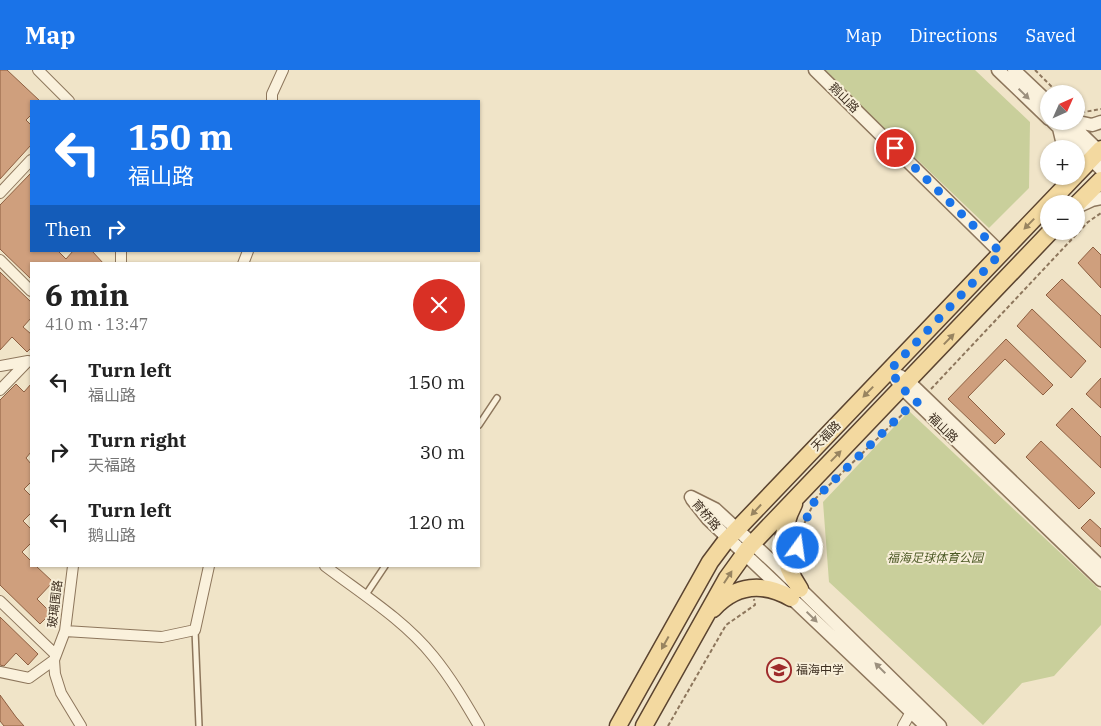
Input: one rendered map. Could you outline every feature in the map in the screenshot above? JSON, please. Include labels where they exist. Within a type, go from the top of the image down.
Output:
[{"type":"main road","name":"天福路","points":[[1085,168],[1099,156]]},
{"type":"main road","points":[[1085,197],[1101,180]]},
{"type":"main road","name":"天福路","points":[[1057,195],[1067,185]]},
{"type":"main road","name":"天福路","points":[[618,726],[710,562],[733,534],[1040,212]]},
{"type":"main road","name":"天福路","points":[[644,726],[728,578],[748,548],[1042,240]]},
{"type":"main road","points":[[705,618],[717,605],[740,590],[752,587],[795,593],[786,564],[784,533],[788,517],[803,490]]},
{"type":"street","points":[[38,70],[68,100]]},
{"type":"street","points":[[272,100],[272,94],[283,70]]},
{"type":"street","name":"鹅山路","points":[[816,70],[1001,253]]},
{"type":"street","points":[[998,70],[1040,110]]},
{"type":"street","points":[[1014,70],[1040,95]]},
{"type":"street","points":[[1085,123],[1092,125],[1101,122]]},
{"type":"street","points":[[1066,130],[1099,156]]},
{"type":"street","points":[[0,193],[30,161]]},
{"type":"street","points":[[1085,203],[1101,198]]},
{"type":"street","points":[[0,260],[30,289]]},
{"type":"street","points":[[0,366],[30,360]]},
{"type":"street","points":[[0,390],[30,360]]},
{"type":"street","name":"福山路","points":[[890,370],[1101,580]]},
{"type":"street","name":"福山路","points":[[921,400],[1101,567]]},
{"type":"street","name":"育桥路","points":[[733,534],[940,726]]},
{"type":"street","name":"玻璃围路","points":[[55,657],[65,631],[73,567]]},
{"type":"street","points":[[65,631],[162,638],[195,630],[209,567]]},
{"type":"street","points":[[326,567],[398,620],[433,655],[448,675],[479,726]]},
{"type":"street","name":"育桥路","points":[[795,593],[926,726]]},
{"type":"street","points":[[0,601],[55,657],[55,674],[61,693],[76,724]]},
{"type":"street","points":[[0,672],[29,678],[55,657]]},
{"type":"street","points":[[903,726],[911,712]]},
{"type":"lane","points":[[480,424],[497,398]]},
{"type":"lane","points":[[365,596],[384,567]]},
{"type":"lane","points":[[195,630],[199,726]]},
{"type":"path","points":[[1035,70],[1050,85]]},
{"type":"path","points":[[1085,112],[1101,110]]},
{"type":"path","points":[[792,548],[798,548],[804,524],[816,498],[907,409],[921,400],[1088,222],[1101,213]]},
{"type":"path","points":[[668,726],[726,624],[755,605],[753,596]]},
{"type":"green space","points":[[823,70],[975,70],[1030,122],[1029,188],[989,228]]},
{"type":"green space","name":"福海足球体育公园","points":[[909,411],[1101,591],[1101,625],[1054,676],[1022,683],[983,725],[829,582],[823,502]]},
{"type":"building","points":[[0,70],[7,70],[39,100],[30,100],[30,116],[26,120],[30,124],[30,146],[0,179]]},
{"type":"building","points":[[30,174],[30,252],[59,252],[66,259],[72,252],[93,252],[102,262],[30,262],[30,278],[0,249],[0,205]]},
{"type":"building","points":[[1093,247],[1101,255],[1101,288],[1078,263]]},
{"type":"building","points":[[0,272],[30,301],[30,319],[23,327],[30,333],[30,349],[27,352],[12,337],[0,350]]},
{"type":"building","points":[[1062,279],[1101,316],[1101,348],[1046,295]]},
{"type":"building","points":[[1032,309],[1086,361],[1071,378],[1017,326]]},
{"type":"building","points":[[1006,339],[1053,385],[1043,395],[1005,359],[968,397],[1005,434],[995,444],[948,399]]},
{"type":"building","points":[[1101,378],[1101,408],[1086,394]]},
{"type":"building","points":[[16,384],[24,392],[30,385],[30,453],[26,458],[30,463],[30,483],[24,489],[30,495],[30,514],[23,521],[30,528],[30,544],[22,552],[30,560],[30,567],[37,567],[53,582],[37,599],[51,613],[40,624],[0,585],[0,400]]},
{"type":"building","points":[[1072,408],[1101,437],[1101,468],[1056,425]]},
{"type":"building","points":[[1041,441],[1095,493],[1079,509],[1026,457]]},
{"type":"building","points":[[1090,519],[1101,529],[1101,547],[1081,528]]},
{"type":"building","points":[[0,617],[38,654],[28,665],[16,653],[4,666],[0,665]]},
{"type":"building","points":[[0,695],[24,726],[4,726],[0,721]]},
{"type":"place","name":"福海中学","points":[[779,670]]},
{"type":"route","points":[[798,548],[804,524],[816,498],[907,409],[918,403],[902,388],[890,370],[1001,253],[895,148]]}]
